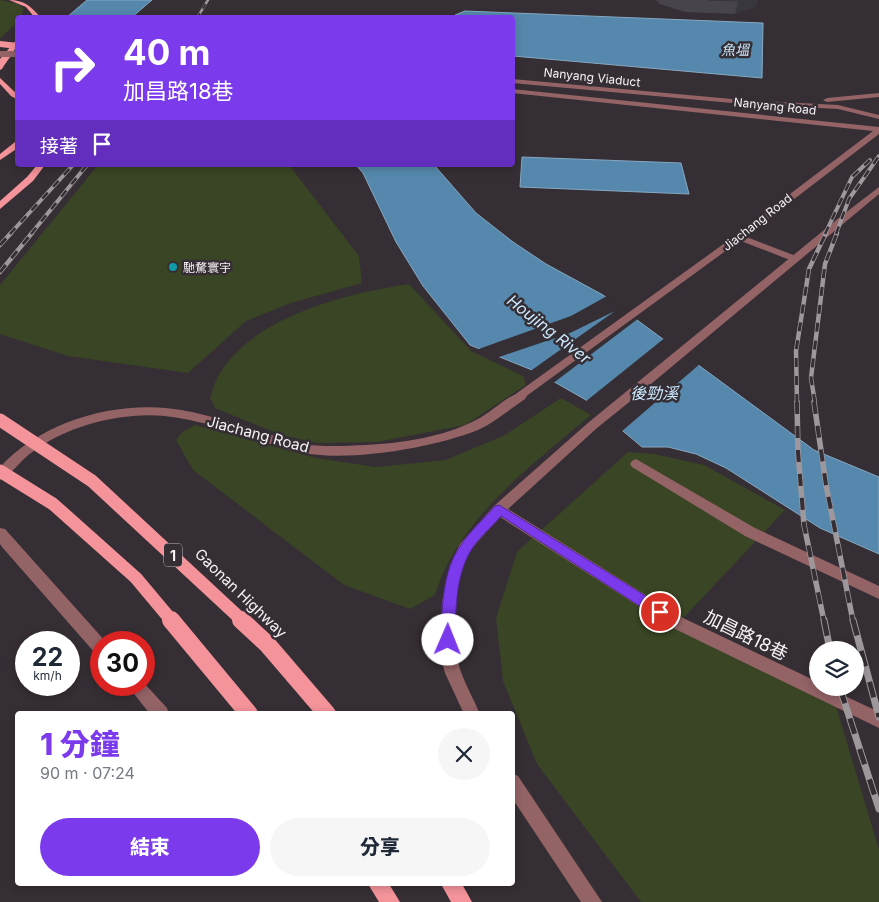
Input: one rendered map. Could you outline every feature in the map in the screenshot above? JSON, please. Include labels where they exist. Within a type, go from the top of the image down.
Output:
[{"type":"main road","points":[[12,0],[28,6],[36,15]]},
{"type":"main road","points":[[0,44],[15,46]]},
{"type":"main road","points":[[0,68],[3,59],[15,44]]},
{"type":"main road","points":[[0,80],[15,97]]},
{"type":"main road","points":[[0,158],[15,146]]},
{"type":"main road","points":[[0,206],[30,179],[39,167]]},
{"type":"main road","name":"Gaonan Highway","points":[[0,420],[92,480],[267,644],[324,711]]},
{"type":"main road","points":[[0,471],[53,504],[136,578],[247,711]]},
{"type":"main road","points":[[379,886],[390,902]]},
{"type":"main road","points":[[452,886],[462,902]]},
{"type":"street","points":[[0,54],[15,54]]},
{"type":"street","points":[[0,62],[9,62]]},
{"type":"street","name":"Nanyang Viaduct","points":[[515,81],[670,96]]},
{"type":"street","name":"Nanyang Viaduct","points":[[515,91],[668,106]]},
{"type":"street","points":[[670,96],[794,100],[879,95]]},
{"type":"street","points":[[670,96],[838,107],[879,117]]},
{"type":"street","name":"Nanyang Road","points":[[668,106],[879,130]]},
{"type":"street","points":[[737,114],[765,123]]},
{"type":"street","name":"Jiachang Road","points":[[0,475],[20,454],[36,442],[73,425],[105,416],[143,412],[180,413],[304,449],[375,448],[427,441],[474,427],[521,396],[635,314],[879,130]]},
{"type":"street","points":[[471,711],[453,673],[448,654],[449,602],[458,566],[465,548],[499,510],[593,425],[695,343],[793,258],[879,190]]},
{"type":"street","points":[[739,237],[793,258]]},
{"type":"street","points":[[636,464],[750,532],[879,594]]},
{"type":"street","name":"加昌路18巷","points":[[499,510],[676,622],[879,720]]},
{"type":"street","points":[[0,533],[90,636]]},
{"type":"street","points":[[145,696],[158,711]]},
{"type":"street","points":[[515,786],[592,902]]},
{"type":"green space","points":[[0,0],[18,4],[24,9],[22,15],[15,15],[15,25],[0,38]]},
{"type":"green space","points":[[96,167],[291,167],[359,256],[362,283],[291,303],[246,321],[188,373],[68,356],[0,334],[0,285]]},
{"type":"green space","points":[[409,284],[471,351],[523,376],[526,385],[465,425],[377,442],[318,443],[281,435],[215,408],[210,398],[218,376],[236,353],[256,336],[304,310],[358,294]]},
{"type":"green space","points":[[561,398],[591,415],[500,495],[461,542],[446,567],[435,595],[410,609],[344,585],[193,470],[176,440],[182,432],[195,425],[316,458],[376,467],[446,460],[505,435]]},
{"type":"green space","points":[[628,452],[654,454],[704,465],[785,510],[674,628],[809,693],[809,696],[815,696],[836,706],[879,850],[879,902],[641,902],[537,764],[503,681],[496,618],[517,552]]},
{"type":"water","points":[[87,0],[152,0],[134,15],[69,15]]},
{"type":"water","name":"魚塭","points":[[465,11],[763,23],[762,78],[515,56],[515,15],[455,15]]},
{"type":"water","points":[[522,157],[681,163],[689,194],[520,187]]},
{"type":"water","points":[[358,167],[436,167],[476,213],[513,242],[546,264],[603,295],[814,450],[879,477],[879,554],[820,528],[726,468],[696,454],[668,447],[642,447],[586,400],[537,372],[470,345],[423,286],[396,242],[363,173]]},
{"type":"pier","points":[[607,296],[639,318],[552,384],[529,372],[615,311],[570,333],[496,358],[476,350],[571,316]]},
{"type":"pier","points":[[666,337],[701,363],[621,432],[585,402]]},
{"type":"building","points":[[708,0],[741,0],[738,1]]},
{"type":"railway","points":[[199,15],[208,0]]},
{"type":"railway","points":[[836,234],[849,199],[879,156]]},
{"type":"railway","points":[[825,234],[852,177],[870,160]]},
{"type":"railway","points":[[10,234],[71,167]]},
{"type":"railway","points":[[31,234],[85,167]]},
{"type":"railway","points":[[0,245],[11,233]]},
{"type":"railway","points":[[0,272],[32,233]]},
{"type":"railway","points":[[797,403],[796,351],[809,269],[826,233]]},
{"type":"railway","points":[[815,403],[811,378],[825,264],[837,233]]},
{"type":"railway","points":[[797,402],[798,452],[804,525],[824,621]]},
{"type":"railway","points":[[814,402],[826,485],[853,621]]},
{"type":"railway","points":[[824,620],[828,641]]},
{"type":"railway","points":[[853,620],[879,717]]},
{"type":"railway","points":[[843,696],[879,809]]},
{"type":"place","name":"馳騖寰宇","points":[[173,267]]},
{"type":"route","points":[[448,640],[449,602],[453,582],[465,548],[499,510],[660,612]]},
{"type":"water label","name":"Houjing River","points":[[549,329]]},
{"type":"water label","name":"後勁溪","points":[[654,393]]}]
